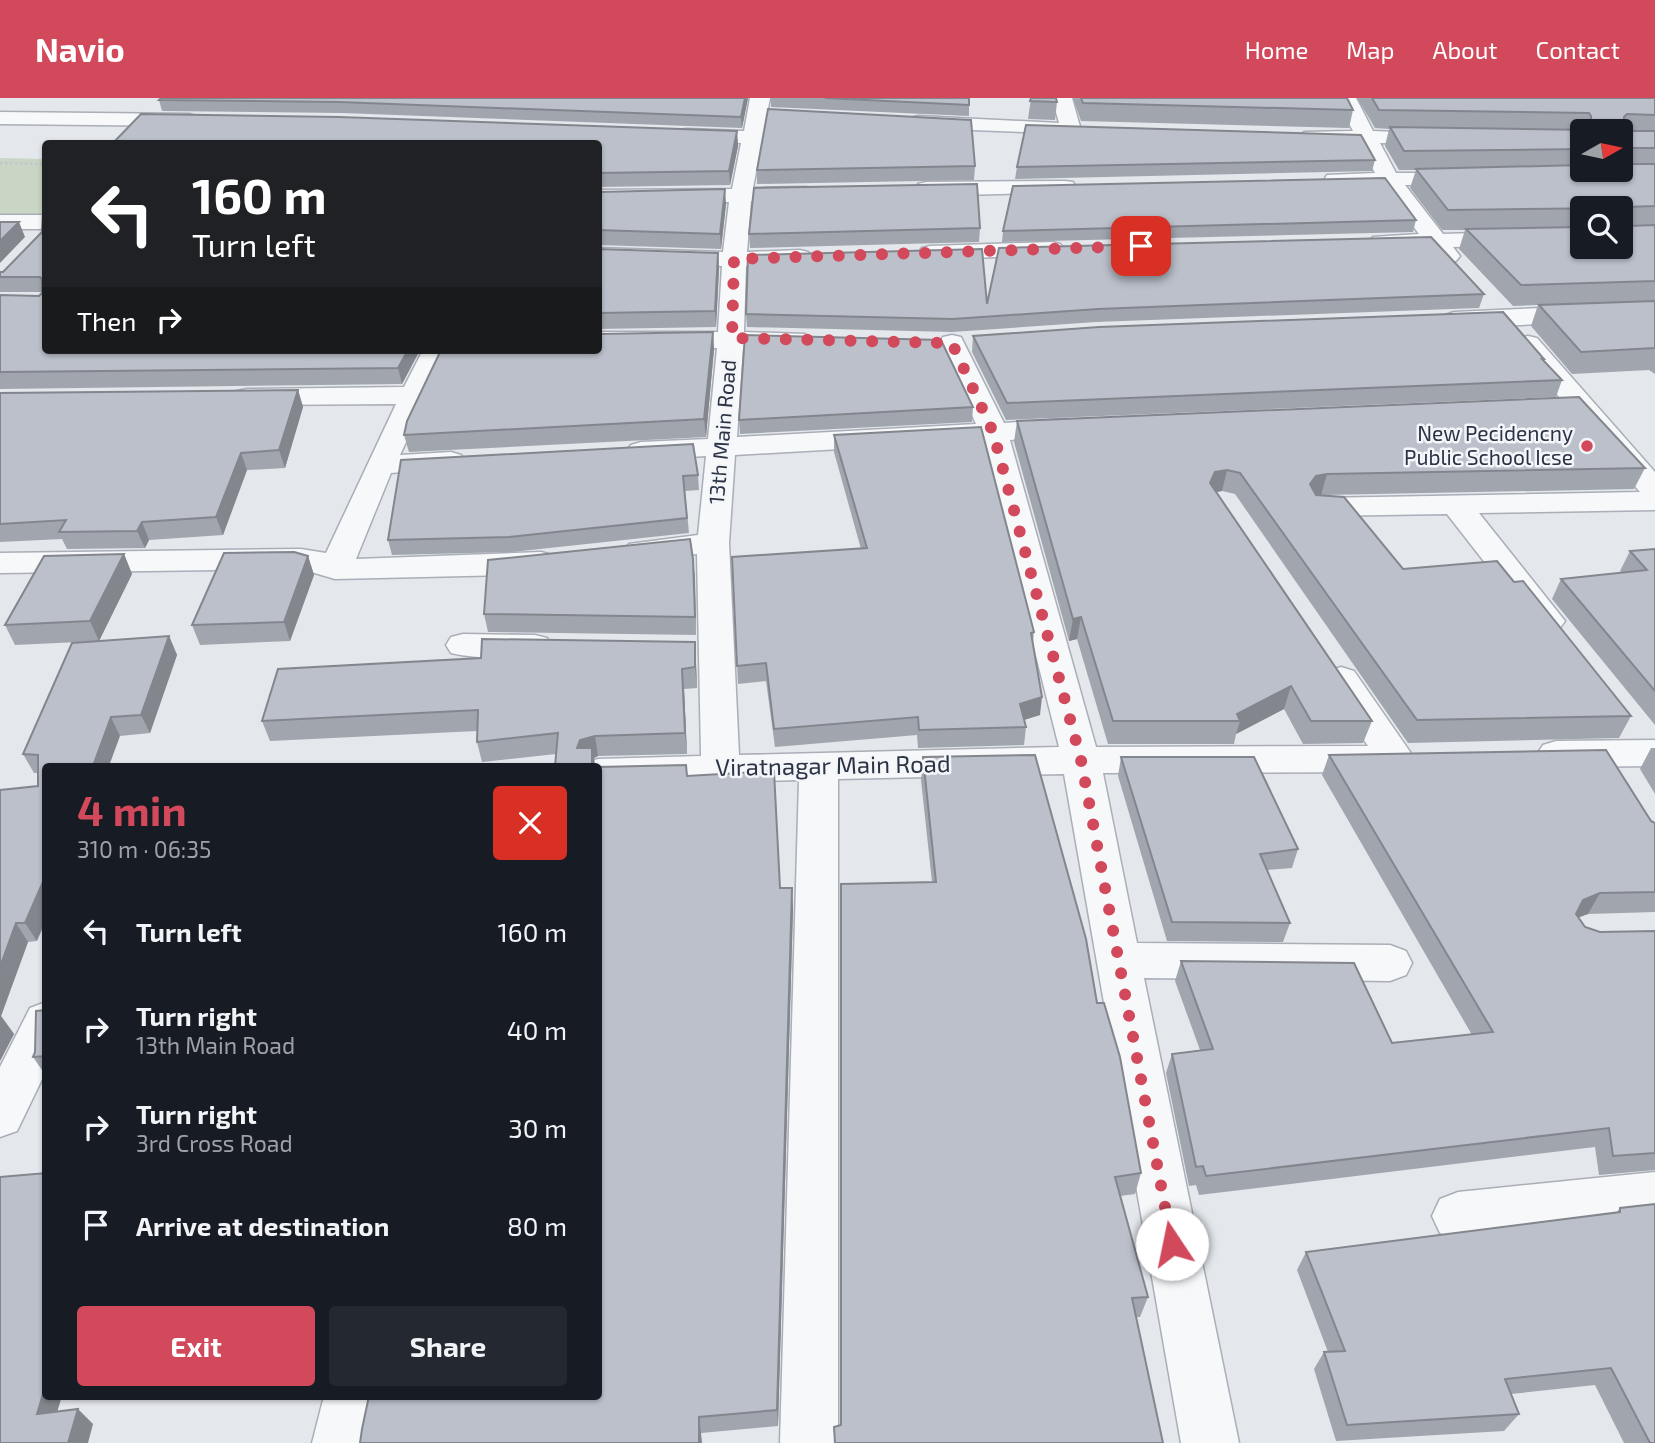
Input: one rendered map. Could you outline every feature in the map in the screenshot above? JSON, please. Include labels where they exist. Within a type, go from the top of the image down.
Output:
[{"type":"street","points":[[52,119],[82,98]]},
{"type":"street","points":[[1062,98],[1071,130]]},
{"type":"street","points":[[1346,98],[1389,179],[1435,241],[1461,270]]},
{"type":"street","points":[[672,134],[763,116]]},
{"type":"street","name":"13th Main Road","points":[[720,769],[702,649],[723,447],[732,338],[734,259],[741,196],[763,116]]},
{"type":"street","points":[[4,121],[201,118]]},
{"type":"street","points":[[892,121],[1095,131]]},
{"type":"street","points":[[1286,135],[1460,138]]},
{"type":"street","points":[[1308,181],[1486,177]]},
{"type":"street","points":[[911,190],[1080,186]]},
{"type":"street","points":[[602,197],[832,193]]},
{"type":"street","points":[[0,222],[42,232]]},
{"type":"street","points":[[1365,242],[1570,237]]},
{"type":"street","points":[[910,253],[1073,248]]},
{"type":"street","points":[[602,255],[734,259],[829,256]]},
{"type":"street","points":[[1488,299],[1506,318],[1567,407],[1655,491]]},
{"type":"street","points":[[1424,321],[1655,311]]},
{"type":"street","points":[[602,340],[814,340]]},
{"type":"street","points":[[951,342],[993,432],[1081,760],[1209,1443]]},
{"type":"street","points":[[335,569],[380,465],[434,354]]},
{"type":"street","points":[[222,397],[416,395]]},
{"type":"street","points":[[613,453],[1088,427]]},
{"type":"street","points":[[380,465],[476,460]]},
{"type":"street","points":[[1321,507],[1655,501]]},
{"type":"street","points":[[1455,505],[1568,646]]},
{"type":"street","points":[[606,555],[713,543]]},
{"type":"street","points":[[0,564],[302,559],[316,560],[335,569],[512,565],[566,559]]},
{"type":"street","points":[[463,645],[569,647]]},
{"type":"street","points":[[1320,648],[1396,759]]},
{"type":"street","points":[[1628,721],[1654,753]]},
{"type":"street","points":[[1607,753],[1628,786]]},
{"type":"street","points":[[1528,755],[1654,753]]},
{"type":"street","name":"Viratnagar Main Road","points":[[602,772],[1081,760],[1435,758]]},
{"type":"street","points":[[809,1443],[819,767]]},
{"type":"street","points":[[1119,960],[1390,963]]},
{"type":"street","points":[[0,1116],[42,1029]]},
{"type":"street","points":[[1458,1216],[1655,1195]]},
{"type":"street","points":[[341,1443],[351,1400]]},
{"type":"path","points":[[0,163],[42,164]]},
{"type":"green space","points":[[0,158],[42,159],[42,219],[0,219]]},
{"type":"building","points":[[745,98],[741,117],[339,102],[159,100]]},
{"type":"building","points":[[825,98],[969,98],[969,105]]},
{"type":"building","points":[[1031,98],[1056,98],[1057,102],[1030,101]]},
{"type":"building","points":[[1081,98],[1347,98],[1353,110],[1083,103]]},
{"type":"building","points":[[1372,98],[1655,98],[1655,115],[1627,114],[1624,119],[1591,119],[1589,113],[1379,110]]},
{"type":"building","points":[[768,109],[971,120],[975,166],[757,170]]},
{"type":"building","points":[[141,114],[339,117],[737,131],[729,171],[602,173],[602,140],[116,140]]},
{"type":"building","points":[[1026,125],[1361,135],[1375,160],[1017,167]]},
{"type":"building","points":[[1390,127],[1570,130],[1570,149],[1404,151]]},
{"type":"building","points":[[1633,131],[1655,131],[1655,148],[1633,148]]},
{"type":"building","points":[[1633,164],[1655,164],[1655,206],[1633,207],[1633,196],[1570,196],[1570,209],[1448,210],[1416,169],[1570,165],[1570,182],[1633,182]]},
{"type":"building","points":[[1385,178],[1416,220],[1003,231],[1013,186]]},
{"type":"building","points":[[977,184],[980,228],[749,234],[754,188]]},
{"type":"building","points":[[725,189],[720,234],[602,230],[602,192]]},
{"type":"building","points":[[0,222],[19,222],[0,241]]},
{"type":"building","points":[[1655,225],[1655,281],[1521,285],[1466,229],[1570,227],[1570,259],[1633,259],[1633,226]]},
{"type":"building","points":[[42,232],[42,279],[0,277],[0,272]]},
{"type":"building","points":[[1431,237],[1484,294],[1098,309],[953,319],[746,314],[748,255],[982,249],[987,304],[999,248]]},
{"type":"building","points":[[602,249],[718,253],[715,311],[602,313]]},
{"type":"building","points":[[42,293],[42,354],[406,354],[398,368],[0,372],[0,295],[39,296]]},
{"type":"building","points":[[1655,301],[1655,348],[1581,352],[1539,305]]},
{"type":"building","points":[[1503,312],[1562,380],[1007,403],[973,336],[1099,327]]},
{"type":"building","points":[[713,332],[704,419],[404,435],[407,421],[439,354],[602,354],[602,334]]},
{"type":"building","points":[[745,335],[941,340],[973,407],[739,420]]},
{"type":"building","points":[[298,390],[279,450],[241,453],[216,517],[142,522],[137,531],[59,532],[66,520],[0,524],[0,393]]},
{"type":"building","points":[[1579,397],[1645,468],[1327,474],[1316,476],[1310,484],[1316,495],[1344,497],[1403,569],[1497,561],[1514,582],[1523,581],[1631,716],[1417,720],[1240,473],[1227,470],[1215,472],[1210,483],[1372,721],[1311,721],[1291,686],[1237,714],[1240,721],[1113,721],[1081,617],[1073,619],[1017,421]]},
{"type":"building","points":[[981,427],[1034,632],[1031,633],[1042,697],[1020,704],[1026,727],[919,730],[918,717],[774,729],[766,663],[737,666],[732,557],[867,548],[834,435]]},
{"type":"building","points":[[693,444],[698,475],[683,476],[687,518],[509,537],[388,540],[401,460]]},
{"type":"building","points":[[690,539],[695,617],[484,614],[488,560]]},
{"type":"building","points":[[1655,549],[1655,691],[1561,579],[1647,570],[1630,551]]},
{"type":"building","points":[[294,552],[308,556],[284,622],[192,625],[224,553]]},
{"type":"building","points":[[124,554],[90,621],[5,625],[44,556]]},
{"type":"building","points":[[169,636],[141,715],[111,717],[94,763],[42,763],[42,884],[25,923],[16,923],[0,967],[0,790],[38,786],[38,755],[23,754],[72,643]]},
{"type":"building","points":[[482,639],[695,642],[695,667],[682,669],[685,733],[595,736],[580,740],[577,748],[592,748],[592,763],[555,763],[558,733],[477,742],[478,710],[262,721],[278,669],[481,658]]},
{"type":"building","points":[[1606,750],[1651,821],[1655,823],[1655,892],[1600,893],[1583,900],[1576,914],[1585,927],[1600,932],[1655,931],[1655,1153],[1613,1156],[1609,1128],[1206,1176],[1203,1166],[1196,1167],[1172,1054],[1213,1049],[1181,961],[1354,963],[1392,1043],[1493,1032],[1329,755]]},
{"type":"building","points":[[1035,755],[1086,939],[1097,1003],[1104,1003],[1120,1057],[1141,1173],[1115,1177],[1148,1297],[1132,1298],[1163,1443],[835,1443],[834,1427],[841,1425],[841,884],[936,882],[923,757]]},
{"type":"building","points":[[1121,757],[1254,757],[1298,849],[1260,854],[1290,923],[1172,922]]},
{"type":"building","points":[[686,765],[687,776],[774,771],[780,888],[792,888],[777,1410],[699,1417],[699,1443],[360,1443],[368,1400],[602,1400],[602,767]]},
{"type":"building","points":[[42,1010],[42,1056],[33,1057],[35,1052],[36,1011]]},
{"type":"building","points":[[42,1173],[42,1397],[37,1414],[78,1409],[68,1443],[0,1443],[0,1177]]},
{"type":"building","points":[[1655,1204],[1655,1443],[1650,1443],[1611,1368],[1505,1379],[1519,1414],[1347,1425],[1324,1352],[1345,1351],[1306,1252],[1620,1212],[1620,1208]]},
{"type":"place","name":"New Pecidencny Public School Icse","points":[[1587,446]]},
{"type":"route","points":[[1141,246],[734,259],[732,338],[952,343],[993,432],[1081,760],[1172,1244]]}]
